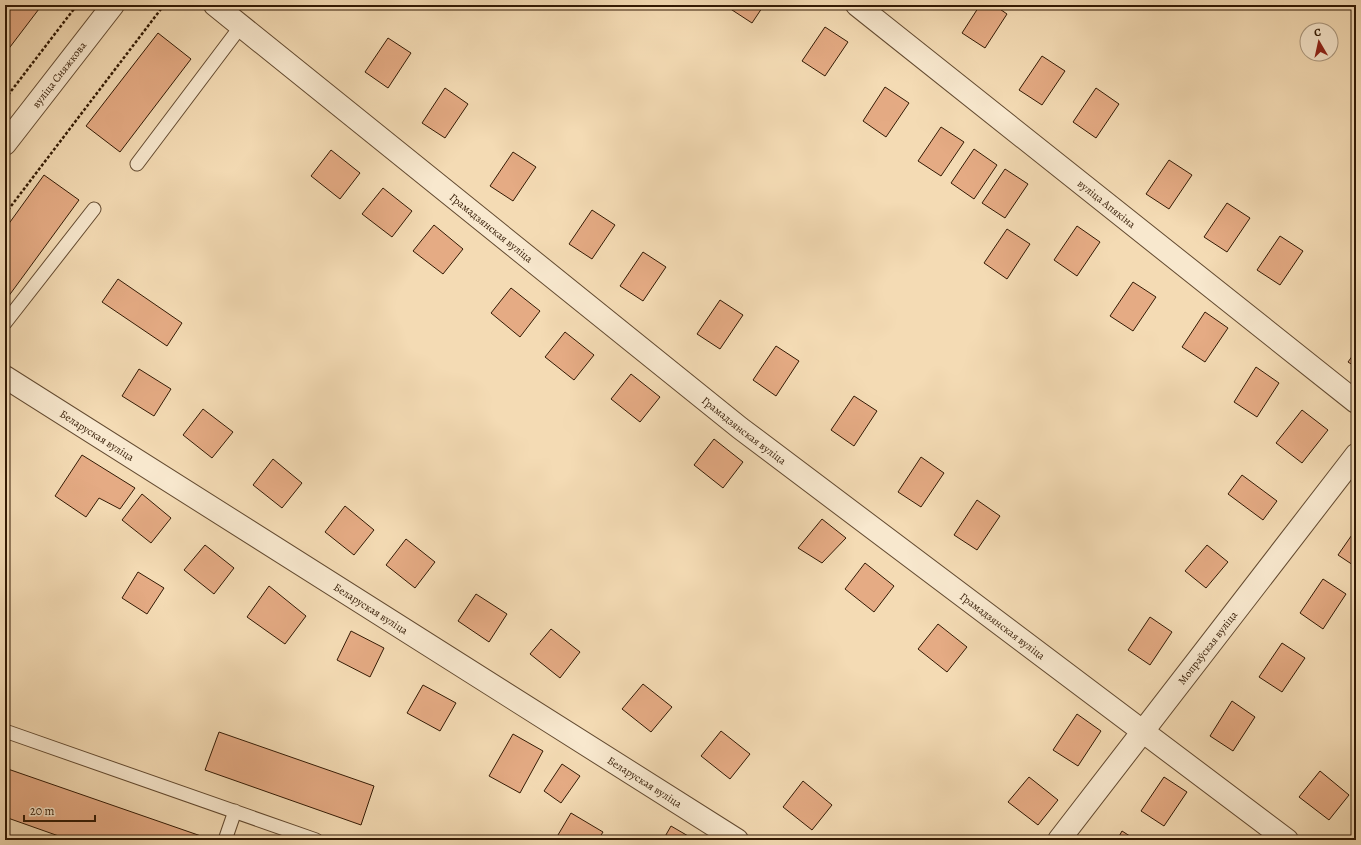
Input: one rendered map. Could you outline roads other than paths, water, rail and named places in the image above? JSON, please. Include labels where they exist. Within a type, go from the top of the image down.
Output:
[{"type":"street","name":"вуліца Сняжкова","points":[[5,144],[113,5]]},
{"type":"street","name":"Грамадзянская вуліца","points":[[215,5],[740,428],[1287,840]]},
{"type":"street","name":"вуліца Апякіна","points":[[857,5],[1356,402]]},
{"type":"street","name":"Беларуская вуліца","points":[[5,377],[737,840]]},
{"type":"street","name":"Мопраўская вуліца","points":[[1059,840],[1356,455]]},
{"type":"lane","points":[[137,164],[241,26]]},
{"type":"lane","points":[[5,323],[94,209]]},
{"type":"lane","points":[[5,731],[316,840]]},
{"type":"lane","points":[[225,840],[235,811]]}]
